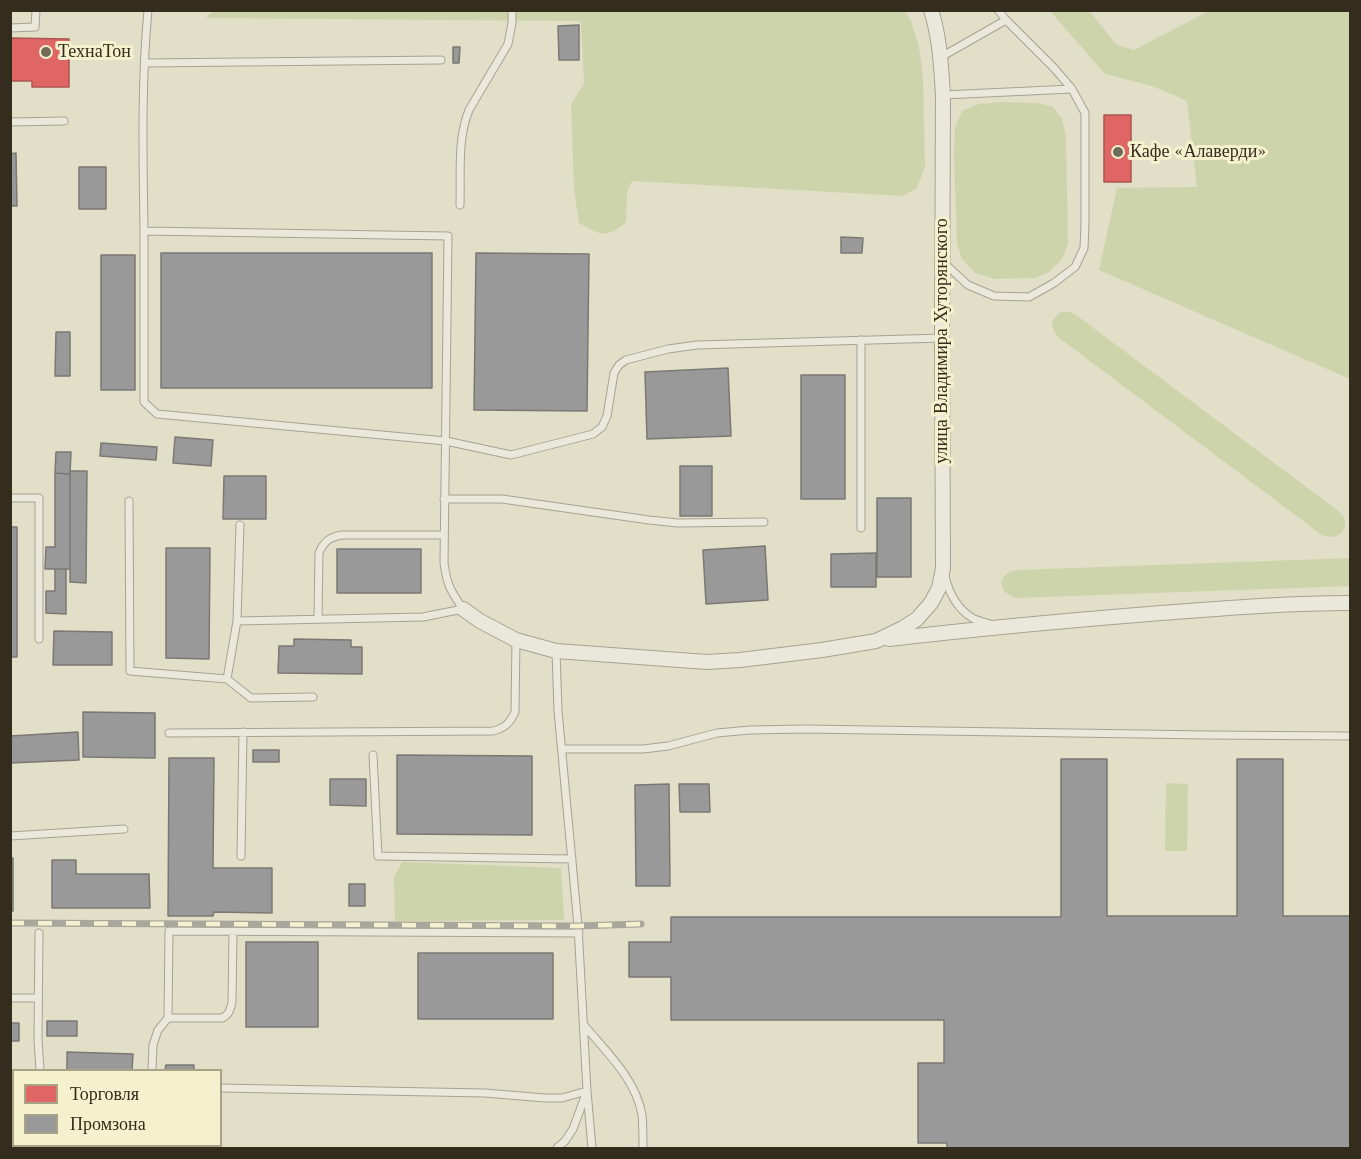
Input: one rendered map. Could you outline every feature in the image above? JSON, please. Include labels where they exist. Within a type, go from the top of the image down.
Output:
[{"type":"street","name":"улица Владимира Хуторянского","points":[[876,641],[917,619],[931,603],[939,588],[943,568],[943,95],[937,28],[931,10]]},
{"type":"street","name":"улица Владимира Хуторянского","points":[[463,609],[516,640],[556,651],[707,662],[740,660],[999,627],[1261,606],[1350,603]]},
{"type":"lane","points":[[10,28],[35,27],[36,10]]},
{"type":"lane","points":[[148,10],[143,168],[144,402],[157,414],[446,441],[511,454],[593,434],[602,427],[607,416],[614,374],[619,365],[626,360],[698,345],[942,338]]},
{"type":"lane","points":[[460,205],[461,139],[464,122],[468,110],[508,44],[512,10]]},
{"type":"lane","points":[[942,262],[968,285],[994,296],[1029,297],[1054,283],[1075,267],[1084,248],[1084,113],[1072,89],[998,10]]},
{"type":"lane","points":[[941,57],[1006,20]]},
{"type":"lane","points":[[145,63],[441,60]]},
{"type":"lane","points":[[943,95],[1072,89]]},
{"type":"lane","points":[[10,122],[64,121]]},
{"type":"lane","points":[[144,231],[448,236],[444,563],[447,582],[463,609],[423,617],[237,621]]},
{"type":"lane","points":[[861,340],[861,528]]},
{"type":"lane","points":[[10,498],[39,498],[39,639]]},
{"type":"lane","points":[[444,499],[502,499],[678,523],[764,522]]},
{"type":"lane","points":[[129,501],[130,671],[227,679],[251,698],[314,697]]},
{"type":"lane","points":[[227,679],[237,621],[240,525]]},
{"type":"lane","points":[[318,618],[319,553],[323,544],[331,537],[342,535],[444,535]]},
{"type":"lane","points":[[943,568],[947,585],[962,610],[974,618],[999,627]]},
{"type":"lane","points":[[169,733],[493,731],[503,728],[515,712],[516,640]]},
{"type":"lane","points":[[556,651],[558,711],[579,933],[592,1149]]},
{"type":"lane","points":[[562,749],[643,749],[668,746],[717,733],[794,729],[1350,736]]},
{"type":"lane","points":[[241,856],[243,732]]},
{"type":"lane","points":[[374,755],[378,856],[572,859]]},
{"type":"lane","points":[[10,837],[124,829]]},
{"type":"lane","points":[[152,1069],[153,1045],[158,1030],[168,1018],[169,931],[579,933]]},
{"type":"lane","points":[[168,1018],[222,1018],[227,1016],[232,1003],[233,931]]},
{"type":"lane","points":[[39,933],[40,1069]]},
{"type":"lane","points":[[10,998],[38,998]]},
{"type":"lane","points":[[584,1025],[630,1083],[638,1099],[642,1116],[643,1149]]},
{"type":"lane","points":[[222,1088],[485,1093],[545,1098],[562,1098],[587,1091]]},
{"type":"lane","points":[[556,1149],[573,1129],[587,1091]]},
{"type":"green space","points":[[213,10],[905,11],[911,21],[919,47],[923,77],[925,167],[917,188],[903,196],[632,181],[627,192],[626,222],[608,233],[598,232],[579,223],[574,189],[571,104],[584,84],[581,22],[206,18]]},
{"type":"green space","points":[[1050,11],[1089,11],[1117,45],[1134,50],[1209,11],[1350,11],[1350,379],[1099,270],[1117,188],[1197,187],[1187,101],[1152,86],[1105,74]]},
{"type":"green space","points":[[1001,102],[1052,106],[1062,118],[1066,137],[1068,244],[1062,259],[1049,272],[1034,278],[995,279],[975,273],[962,259],[957,244],[955,128],[962,111],[979,104]]},
{"type":"green space","points":[[1061,312],[1076,315],[1341,513],[1345,524],[1342,532],[1334,537],[1322,535],[1058,337],[1052,324]]},
{"type":"green space","points":[[1350,558],[1350,586],[1016,598],[1009,595],[1002,587],[1006,574],[1018,570]]},
{"type":"green space","points":[[1166,783],[1188,784],[1187,851],[1165,851]]},
{"type":"green space","points":[[402,862],[561,868],[564,920],[395,921],[394,877]]},
{"type":"building: Торговля","points":[[10,38],[69,39],[69,87],[32,87],[32,81],[10,81]]},
{"type":"building: Торговля","name":"Кафе «Алаверди»","points":[[1104,115],[1131,115],[1131,182],[1104,182]]},
{"type":"building: Промзона","points":[[579,25],[579,60],[559,60],[558,26]]},
{"type":"building: Промзона","points":[[453,47],[460,47],[459,63],[453,63]]},
{"type":"building: Промзона","points":[[16,153],[17,206],[10,206],[10,154]]},
{"type":"building: Промзона","points":[[79,167],[106,167],[106,209],[79,209]]},
{"type":"building: Промзона","points":[[841,237],[863,238],[862,253],[841,253]]},
{"type":"building: Промзона","points":[[161,253],[432,253],[432,388],[161,388]]},
{"type":"building: Промзона","points":[[476,253],[589,254],[587,411],[474,410]]},
{"type":"building: Промзона","points":[[101,255],[135,255],[135,390],[101,390]]},
{"type":"building: Промзона","points":[[56,332],[70,332],[70,376],[55,376]]},
{"type":"building: Промзона","points":[[728,368],[731,436],[647,439],[645,372]]},
{"type":"building: Промзона","points":[[801,375],[845,375],[845,499],[801,499]]},
{"type":"building: Промзона","points":[[175,437],[213,440],[211,466],[173,463]]},
{"type":"building: Промзона","points":[[101,443],[157,447],[156,460],[100,456]]},
{"type":"building: Промзона","points":[[56,452],[71,452],[70,474],[55,473]]},
{"type":"building: Промзона","points":[[680,466],[712,466],[712,516],[680,516]]},
{"type":"building: Промзона","points":[[70,471],[87,471],[86,583],[70,582]]},
{"type":"building: Промзона","points":[[55,473],[70,474],[70,569],[45,569],[46,547],[55,547]]},
{"type":"building: Промзона","points":[[224,476],[266,476],[266,519],[223,519]]},
{"type":"building: Промзона","points":[[877,498],[911,498],[911,577],[877,577]]},
{"type":"building: Промзона","points":[[10,527],[17,527],[17,657],[10,657]]},
{"type":"building: Промзона","points":[[765,546],[768,600],[706,604],[703,550]]},
{"type":"building: Промзона","points":[[166,548],[210,548],[209,659],[166,658]]},
{"type":"building: Промзона","points":[[337,549],[421,549],[421,593],[337,593]]},
{"type":"building: Промзона","points":[[876,553],[876,587],[831,587],[831,554]]},
{"type":"building: Промзона","points":[[55,569],[66,569],[66,614],[46,613],[46,591],[55,591]]},
{"type":"building: Промзона","points":[[54,631],[112,632],[112,665],[53,665]]},
{"type":"building: Промзона","points":[[294,639],[351,640],[351,647],[362,647],[362,674],[278,673],[279,646],[294,646]]},
{"type":"building: Промзона","points":[[83,712],[155,713],[155,758],[83,757]]},
{"type":"building: Промзона","points":[[78,732],[79,760],[10,763],[10,736]]},
{"type":"building: Промзона","points":[[253,750],[279,750],[279,762],[253,762]]},
{"type":"building: Промзона","points":[[397,755],[532,756],[532,835],[397,834]]},
{"type":"building: Промзона","points":[[169,758],[214,758],[213,868],[272,868],[272,913],[214,912],[213,916],[168,916]]},
{"type":"building: Промзона","points":[[1061,759],[1107,759],[1107,916],[1237,916],[1237,759],[1283,759],[1283,916],[1350,916],[1350,1148],[947,1148],[947,1143],[918,1143],[918,1063],[944,1063],[944,1020],[671,1020],[671,977],[629,977],[629,942],[671,942],[671,917],[1061,917]]},
{"type":"building: Промзона","points":[[330,779],[366,779],[366,806],[330,805]]},
{"type":"building: Промзона","points":[[669,784],[670,886],[636,886],[635,785]]},
{"type":"building: Промзона","points":[[679,784],[709,784],[710,812],[680,812]]},
{"type":"building: Промзона","points":[[10,858],[13,858],[13,911],[10,911]]},
{"type":"building: Промзона","points":[[52,860],[76,860],[76,874],[149,874],[150,908],[52,908]]},
{"type":"building: Промзона","points":[[349,884],[365,884],[365,906],[349,906]]},
{"type":"building: Промзона","points":[[246,942],[318,942],[318,1027],[246,1027]]},
{"type":"building: Промзона","points":[[418,953],[553,953],[553,1019],[418,1019]]},
{"type":"building: Промзона","points":[[47,1021],[77,1021],[77,1036],[47,1036]]},
{"type":"building: Промзона","points":[[10,1023],[19,1023],[19,1041],[10,1041]]},
{"type":"building: Промзона","points":[[67,1052],[133,1054],[132,1069],[67,1069]]},
{"type":"building: Промзона","points":[[166,1065],[194,1065],[194,1069],[165,1069]]},
{"type":"railway","points":[[10,923],[578,926],[641,924]]},
{"type":"place","name":"ТехнаТон","points":[[46,52]]},
{"type":"place","name":"Кафе «Алаверди»","points":[[1118,152]]}]
